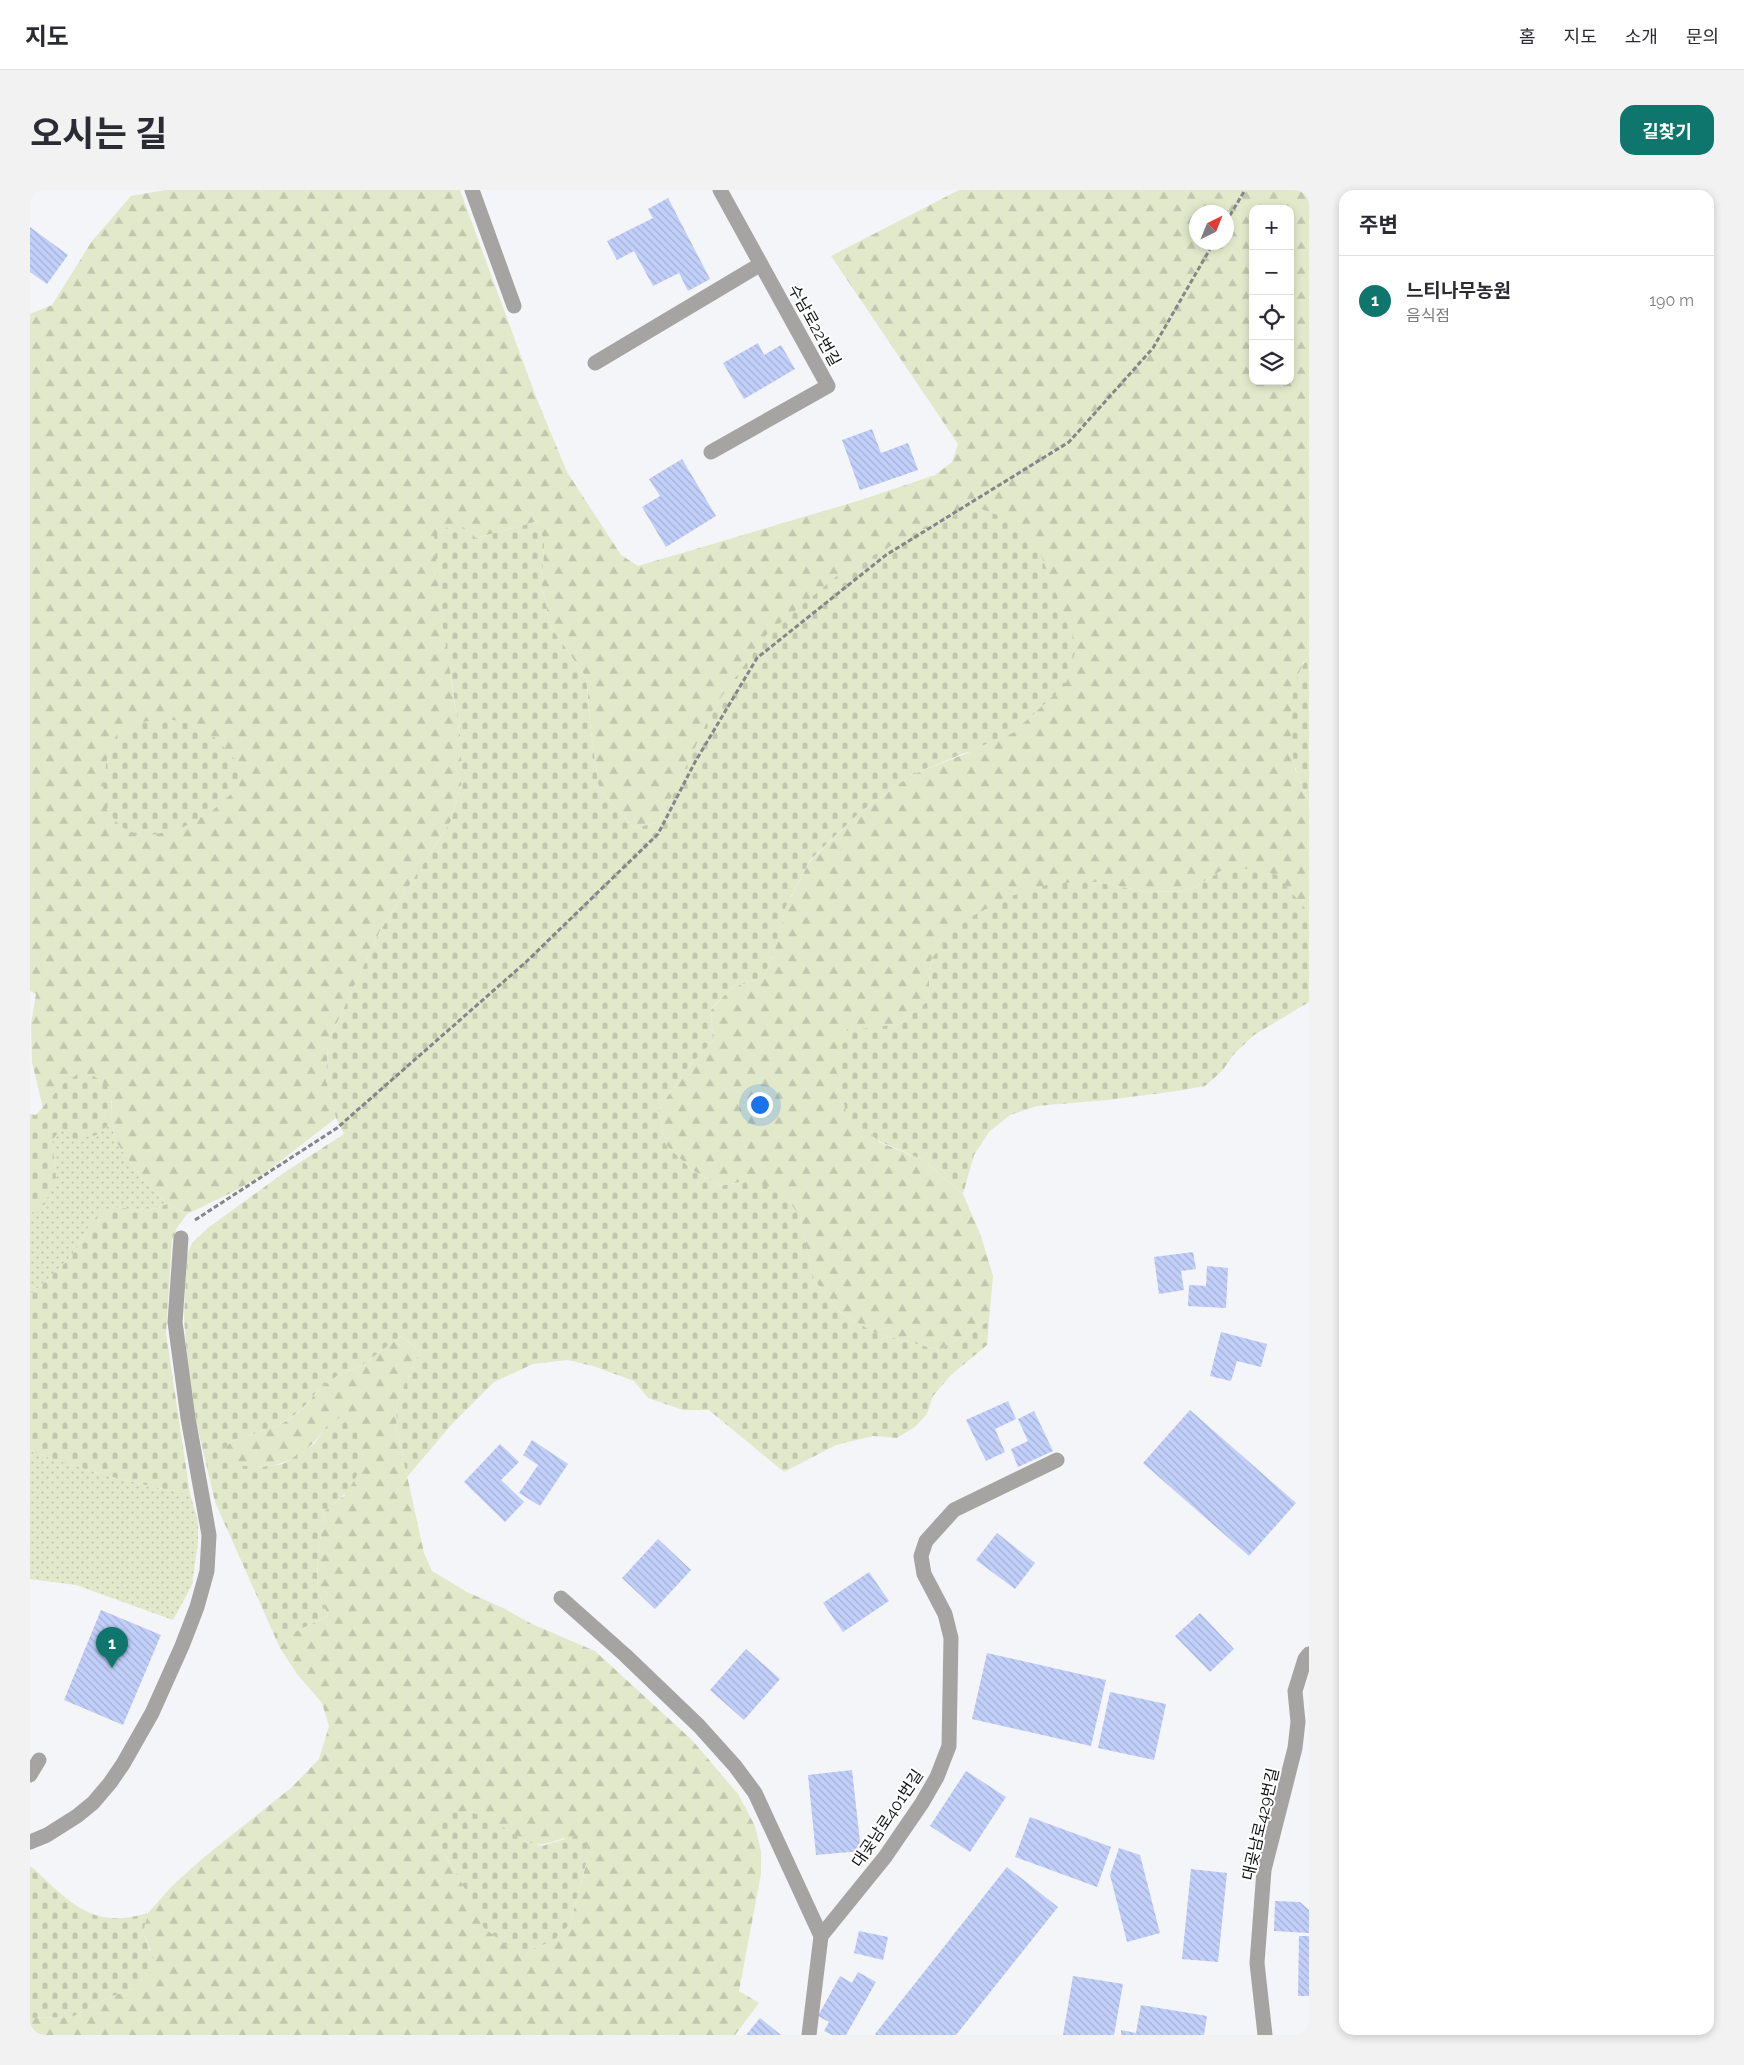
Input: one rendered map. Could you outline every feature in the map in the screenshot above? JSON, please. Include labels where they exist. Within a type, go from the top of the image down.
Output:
[{"type":"lane","points":[[472,190],[514,306]]},
{"type":"lane","name":"수남로22번길","points":[[711,452],[828,386],[720,190]]},
{"type":"lane","points":[[595,363],[761,264]]},
{"type":"lane","points":[[30,1842],[47,1835],[77,1816],[99,1796],[123,1764],[152,1713],[182,1646],[197,1607],[207,1571],[209,1535],[188,1418],[175,1322],[181,1238]]},
{"type":"lane","name":"대곶남로401번길","points":[[821,1936],[885,1857],[922,1803],[937,1777],[949,1746],[951,1638],[945,1614],[924,1574],[922,1556],[926,1541],[954,1510],[1057,1460]]},
{"type":"lane","points":[[561,1598],[625,1655],[699,1726],[735,1766],[754,1793],[821,1936],[809,2035]]},
{"type":"lane","name":"대곶남로429번길","points":[[1264,2035],[1257,1963],[1264,1870],[1295,1748],[1298,1722],[1295,1691],[1305,1659],[1309,1654]]},
{"type":"lane","points":[[30,1775],[39,1760]]},
{"type":"path","points":[[1234,209],[1245,190]]},
{"type":"path","points":[[181,1238],[196,1218],[337,1128],[526,962],[658,834],[695,762],[757,658],[886,556],[1069,442],[1153,348],[1209,250]]},
{"type":"green space","points":[[165,190],[460,190],[536,397],[567,472],[621,555],[638,566],[861,500],[935,475],[952,462],[958,444],[831,256],[959,190],[1309,190],[1309,658],[1303,663],[1295,769],[1309,803],[1309,913],[1277,876],[1221,871],[1189,891],[1146,892],[1096,882],[931,960],[928,1001],[900,1024],[844,1032],[879,1142],[923,1160],[963,1194],[981,1236],[993,1276],[989,1321],[939,1350],[875,1333],[841,1313],[814,1280],[800,1217],[751,1180],[720,1186],[692,1170],[666,1145],[658,1110],[688,1067],[713,1041],[711,1010],[731,988],[764,977],[776,946],[786,906],[810,861],[859,813],[911,775],[970,752],[682,776],[660,822],[634,828],[599,789],[586,677],[550,626],[542,585],[544,544],[538,521],[476,538],[451,680],[461,741],[461,785],[451,821],[380,931],[328,1042],[326,1080],[336,1118],[265,1173],[235,1191],[187,1214],[167,1204],[138,1174],[115,1140],[112,1122],[112,1101],[63,1084],[43,1108],[32,1062],[31,1024],[36,994],[30,991],[30,314],[52,305],[92,241],[131,196]]},
{"type":"green space","points":[[976,507],[1008,519],[1038,548],[1077,646],[1066,684],[1013,733],[911,775],[859,813],[810,860],[786,906],[776,946],[764,977],[731,988],[711,1009],[713,1041],[688,1067],[658,1110],[666,1145],[692,1170],[720,1186],[751,1180],[783,1192],[800,1217],[814,1280],[841,1313],[875,1333],[939,1350],[989,1321],[987,1345],[951,1375],[933,1396],[927,1414],[915,1427],[897,1438],[873,1436],[836,1445],[784,1472],[709,1410],[683,1410],[648,1398],[634,1381],[593,1366],[568,1360],[533,1364],[494,1382],[453,1423],[407,1477],[397,1430],[396,1404],[420,1351],[401,1336],[361,1366],[337,1376],[320,1388],[301,1410],[280,1425],[232,1441],[223,1450],[223,1460],[229,1465],[261,1467],[283,1464],[314,1444],[327,1426],[342,1416],[355,1424],[359,1453],[357,1474],[347,1491],[325,1511],[318,1552],[317,1590],[328,1616],[290,1634],[280,1648],[215,1502],[196,1421],[187,1357],[184,1318],[187,1255],[192,1243],[209,1227],[288,1170],[344,1134],[336,1118],[326,1080],[328,1042],[380,931],[451,821],[461,785],[461,741],[441,615],[434,535],[457,522],[476,538],[539,521],[544,544],[542,585],[550,626],[586,677],[599,789],[634,828],[660,822],[714,707],[767,634],[837,576],[926,526]]},
{"type":"green space","points":[[1309,658],[1309,803],[1293,758],[1291,711],[1297,679],[1302,667]]},
{"type":"green space","points":[[166,718],[194,725],[215,738],[241,766],[239,787],[212,811],[180,829],[142,837],[120,826],[106,809],[103,785],[107,759],[116,736],[137,723]]},
{"type":"green space","points":[[1252,868],[1277,875],[1309,913],[1309,1002],[1254,1035],[1234,1054],[1222,1071],[1205,1086],[1107,1100],[1037,1106],[1010,1115],[989,1132],[974,1155],[963,1194],[923,1160],[879,1141],[847,1116],[836,1069],[844,1031],[900,1024],[928,1001],[931,960],[956,925],[1008,897],[1053,883],[1096,882],[1146,892],[1189,891],[1221,871]]},
{"type":"green space","points":[[81,1072],[99,1079],[105,1084],[111,1095],[112,1122],[97,1135],[74,1139],[61,1130],[52,1140],[56,1177],[45,1204],[30,1214],[30,1114],[36,1115],[63,1084]]},
{"type":"green space","points":[[112,1122],[115,1140],[138,1174],[167,1204],[144,1212],[119,1207],[91,1222],[78,1247],[67,1261],[30,1295],[30,1214],[56,1177],[52,1140],[61,1130],[97,1135]]},
{"type":"green space","points":[[167,1204],[187,1214],[177,1228],[172,1240],[166,1333],[190,1494],[109,1476],[30,1451],[30,1295],[67,1261],[78,1247],[91,1222],[104,1210],[119,1207],[144,1212]]},
{"type":"green space","points":[[401,1336],[420,1351],[396,1404],[397,1430],[424,1553],[432,1571],[467,1592],[503,1608],[532,1624],[595,1651],[692,1740],[738,1794],[755,1826],[761,1851],[761,1874],[739,1991],[759,2003],[735,2035],[30,2035],[30,2018],[72,2017],[105,1999],[131,1989],[151,1950],[143,1933],[148,1913],[172,1886],[203,1858],[292,1787],[319,1759],[329,1726],[322,1703],[297,1674],[280,1648],[290,1634],[328,1616],[317,1590],[318,1552],[325,1510],[345,1495],[327,1426],[317,1439],[296,1457],[272,1465],[245,1467],[229,1465],[223,1460],[223,1450],[232,1441],[280,1425],[302,1410],[320,1388],[337,1376],[361,1366]],"holes":[[[506,1829],[533,1844],[546,1844],[564,1838],[587,1861],[570,1924],[462,1883],[439,1844]]]},
{"type":"green space","points":[[30,1451],[109,1476],[190,1494],[198,1521],[198,1543],[192,1585],[173,1620],[76,1585],[30,1579]]},
{"type":"green space","points":[[467,1811],[482,1816],[526,1842],[542,1846],[578,1835],[588,1846],[587,1860],[570,1924],[554,1940],[528,1951],[508,1946],[484,1928],[462,1883],[439,1844],[440,1828],[450,1813]]},
{"type":"green space","points":[[30,1866],[70,1901],[90,1913],[111,1918],[122,1918],[148,1913],[143,1933],[156,1965],[145,1981],[131,1989],[105,1999],[72,2017],[30,2018]]},
{"type":"building","points":[[668,198],[710,279],[688,291],[679,273],[653,286],[634,251],[617,260],[607,241],[653,218],[648,209]]},
{"type":"building","points":[[30,227],[68,255],[47,284],[30,272]]},
{"type":"building","points":[[758,343],[764,355],[781,345],[795,369],[744,399],[723,363]]},
{"type":"building","points":[[872,429],[881,453],[908,443],[918,470],[860,490],[842,440]]},
{"type":"building","points":[[682,459],[716,516],[666,547],[642,507],[660,496],[649,479]]},
{"type":"building","points":[[1193,1252],[1196,1269],[1181,1271],[1184,1290],[1159,1294],[1154,1257]]},
{"type":"building","points":[[1207,1266],[1228,1268],[1226,1308],[1188,1306],[1189,1285],[1206,1286]]},
{"type":"building","points":[[1221,1332],[1267,1344],[1261,1367],[1237,1361],[1231,1381],[1210,1376]]},
{"type":"building","points":[[1008,1401],[1016,1419],[995,1429],[1005,1452],[986,1461],[966,1420]]},
{"type":"building","points":[[1190,1410],[1296,1503],[1249,1556],[1143,1463]]},
{"type":"building","points":[[1034,1411],[1053,1451],[1018,1467],[1011,1449],[1028,1441],[1018,1419]]},
{"type":"building","points":[[532,1440],[568,1464],[540,1506],[519,1493],[538,1465],[523,1455]]},
{"type":"building","points":[[500,1444],[519,1462],[501,1480],[524,1502],[505,1522],[464,1482]]},
{"type":"building","points":[[997,1533],[1035,1563],[1015,1589],[976,1560]]},
{"type":"building","points":[[658,1539],[691,1570],[655,1609],[622,1578]]},
{"type":"building","points":[[869,1572],[889,1601],[843,1632],[823,1603]]},
{"type":"building","points":[[101,1610],[161,1635],[123,1725],[64,1700]]},
{"type":"building","points":[[1200,1613],[1234,1649],[1210,1672],[1175,1636]]},
{"type":"building","points":[[746,1649],[780,1679],[744,1720],[710,1690]]},
{"type":"building","points":[[987,1653],[1106,1680],[1091,1746],[972,1719]]},
{"type":"building","points":[[1110,1692],[1166,1704],[1154,1760],[1098,1748]]},
{"type":"building","points":[[852,1770],[861,1851],[816,1855],[808,1775]]},
{"type":"building","points":[[966,1771],[1006,1797],[970,1852],[930,1826]]},
{"type":"building","points":[[1030,1817],[1111,1847],[1097,1887],[1015,1857]]},
{"type":"building","points":[[1119,1848],[1140,1855],[1160,1933],[1127,1942],[1110,1875]]},
{"type":"building","points":[[1007,1867],[1058,1907],[956,2035],[876,2035],[875,2034]]},
{"type":"building","points":[[1191,1869],[1227,1873],[1218,1962],[1182,1959]]},
{"type":"building","points":[[1275,1901],[1300,1902],[1309,1910],[1309,1933],[1274,1931]]},
{"type":"building","points":[[859,1931],[888,1937],[883,1960],[854,1953]]},
{"type":"building","points":[[1299,1936],[1309,1936],[1309,1996],[1298,1996]]},
{"type":"building","points":[[858,1972],[876,1982],[846,2035],[832,2035],[824,2031],[829,2022],[818,2016],[840,1976],[852,1983]]},
{"type":"building","points":[[1073,1976],[1123,1984],[1114,2035],[1063,2035]]},
{"type":"building","points":[[1141,2005],[1207,2016],[1204,2035],[1121,2035],[1121,2030],[1136,2033]]},
{"type":"building","points":[[760,2018],[781,2035],[746,2035]]},
{"type":"place","name":"느티나무농원","points":[[112,1668]]}]
